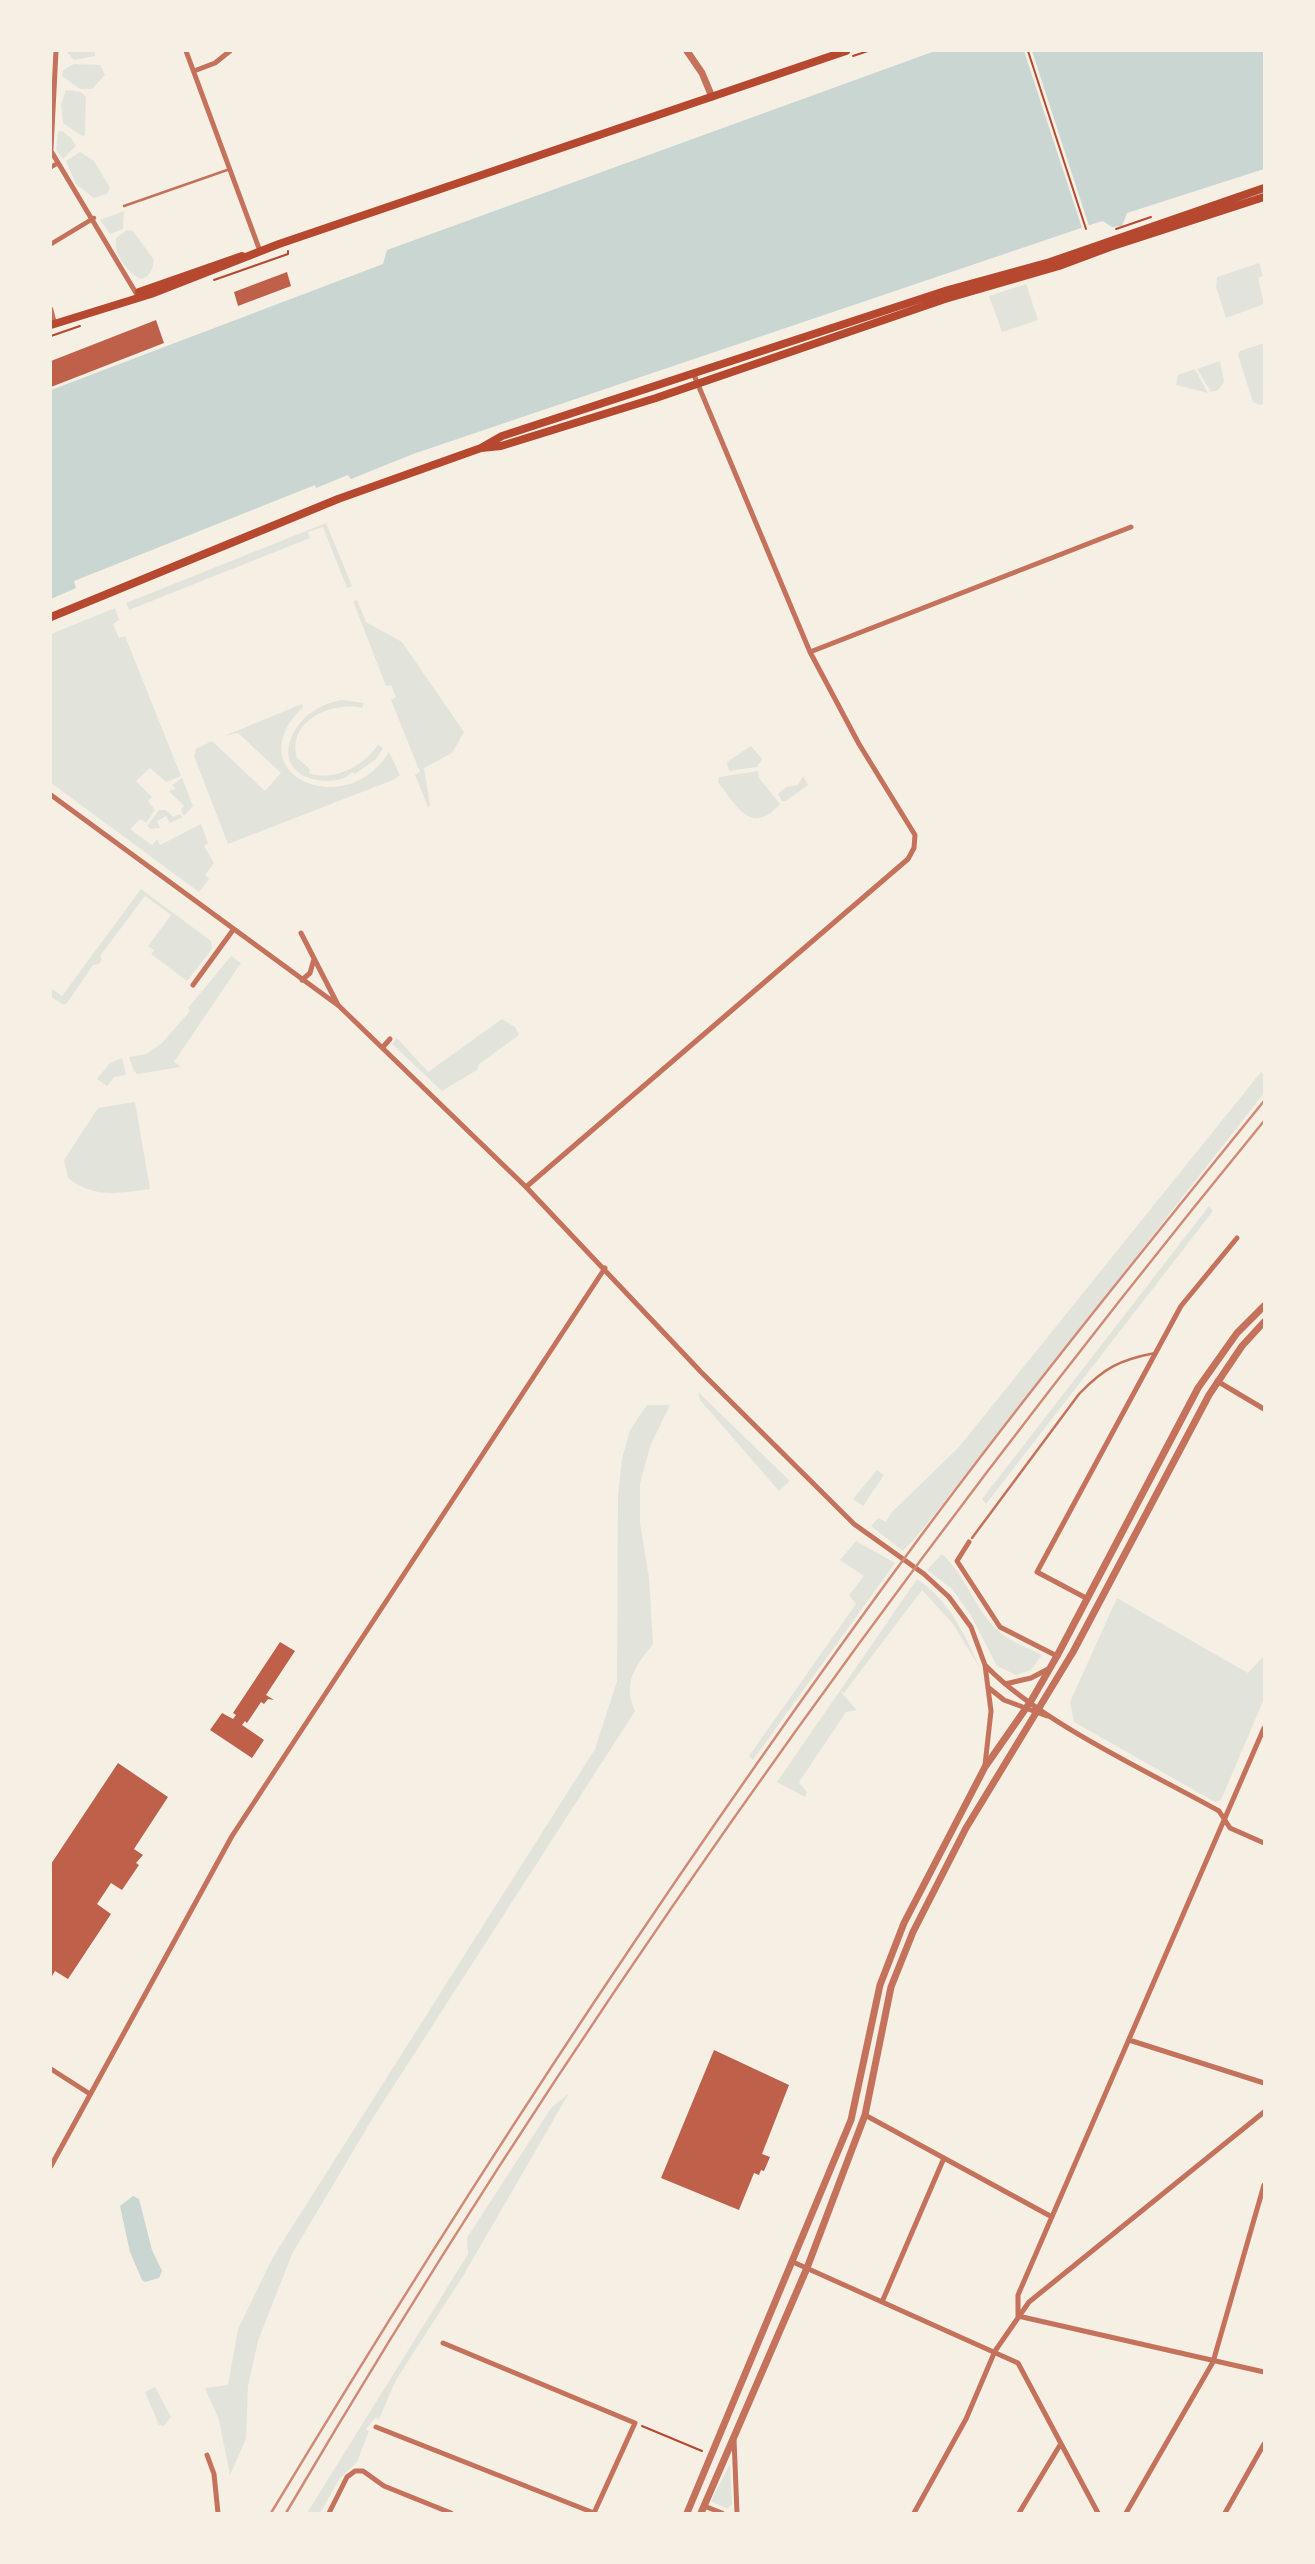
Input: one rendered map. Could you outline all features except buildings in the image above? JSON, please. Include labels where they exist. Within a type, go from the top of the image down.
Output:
[{"type":"main road","points":[[53,324],[151,294],[256,253],[846,51]]},
{"type":"main road","points":[[51,617],[338,499],[481,448],[501,446],[960,287],[1050,262],[1264,188]]},
{"type":"main road","points":[[695,379],[945,299],[1047,270],[1264,197]]},
{"type":"main road","points":[[117,303],[136,293],[233,257],[256,253]]},
{"type":"street","points":[[56,51],[51,150],[136,293]]},
{"type":"street","points":[[186,51],[230,169],[256,253]]},
{"type":"street","points":[[194,71],[215,63],[230,51]]},
{"type":"street","points":[[687,51],[702,73],[712,97]]},
{"type":"street","points":[[51,167],[58,163]]},
{"type":"street","points":[[51,244],[93,218]]},
{"type":"street","points":[[51,309],[53,324]]},
{"type":"street","points":[[526,1187],[908,859],[914,848],[915,835],[859,744],[810,652],[695,379]]},
{"type":"street","points":[[810,652],[1131,527]]},
{"type":"street","points":[[51,795],[339,1006],[526,1187],[701,1372],[862,1531],[924,1574],[949,1597],[971,1627],[985,1665],[991,1711],[985,1767]]},
{"type":"street","points":[[193,985],[233,930]]},
{"type":"street","points":[[301,933],[339,1006]]},
{"type":"street","points":[[302,980],[310,973],[314,958]]},
{"type":"street","points":[[383,1047],[390,1039]]},
{"type":"street","points":[[1086,1598],[1037,1572],[1181,1306],[1237,1238]]},
{"type":"street","points":[[51,2166],[232,1836],[605,1268]]},
{"type":"street","points":[[687,2513],[851,2120],[880,1985],[904,1923],[985,1767],[1050,1668],[1203,1379],[1237,1333],[1264,1306]]},
{"type":"street","points":[[722,2513],[702,2509],[807,2269],[865,2115],[891,1987],[914,1932],[966,1828],[1039,1710],[1217,1381],[1242,1346],[1264,1322]]},
{"type":"street","points":[[1217,1381],[1264,1409]]},
{"type":"street","points":[[971,1540],[957,1561],[1000,1627],[1056,1656]]},
{"type":"street","points":[[985,1665],[1028,1705]]},
{"type":"street","points":[[1005,1684],[1031,1678],[1050,1668]]},
{"type":"street","points":[[989,1688],[1004,1700],[1028,1705],[1056,1719],[1219,1811],[1230,1828],[1264,1843]]},
{"type":"street","points":[[1018,2316],[1018,2295],[1264,1728]]},
{"type":"street","points":[[1129,2040],[1264,2082]]},
{"type":"street","points":[[51,2069],[90,2094]]},
{"type":"street","points":[[914,2513],[965,2419],[995,2351],[1029,2302],[1264,2112]]},
{"type":"street","points":[[865,2115],[1052,2217]]},
{"type":"street","points":[[882,2302],[944,2158]]},
{"type":"street","points":[[1126,2513],[1213,2362],[1264,2185]]},
{"type":"street","points":[[793,2262],[1018,2363],[1098,2513]]},
{"type":"street","points":[[1018,2316],[1264,2372]]},
{"type":"street","points":[[376,2427],[594,2513],[635,2423],[443,2343]]},
{"type":"street","points":[[734,2437],[737,2513]]},
{"type":"street","points":[[1225,2513],[1264,2444]]},
{"type":"street","points":[[1019,2513],[1060,2445]]},
{"type":"street","points":[[207,2455],[214,2474],[218,2513]]},
{"type":"street","points":[[329,2513],[347,2477],[355,2471],[363,2471],[384,2486],[451,2513]]},
{"type":"lane","points":[[124,205],[230,169]]},
{"type":"lane","points":[[971,1540],[1079,1394],[1098,1374],[1110,1366],[1155,1353]]},
{"type":"path","points":[[1028,51],[1086,229]]},
{"type":"path","points":[[263,263],[288,254]]},
{"type":"path","points":[[635,2423],[713,2455]]},
{"type":"shaded area","points":[[66,51],[95,51],[95,56],[74,60]]},
{"type":"shaded area","points":[[935,51],[1264,51],[1264,169],[1127,213],[1122,226],[1112,227],[1103,221],[1096,223],[413,454],[351,479],[348,475],[316,488],[315,485],[74,581],[76,588],[51,599],[51,390],[383,264],[387,250]]},
{"type":"shaded area","points":[[74,64],[100,65],[105,75],[92,89],[80,89],[62,76],[63,70]]},
{"type":"shaded area","points":[[66,90],[81,92],[86,97],[85,135],[82,136],[63,123],[61,104]]},
{"type":"shaded area","points":[[62,131],[76,146],[63,159],[56,150],[58,132]]},
{"type":"shaded area","points":[[80,152],[94,161],[110,188],[107,194],[94,198],[76,184],[66,161]]},
{"type":"shaded area","points":[[124,211],[123,229],[110,234],[100,220]]},
{"type":"shaded area","points":[[127,230],[133,231],[154,260],[147,277],[140,279],[122,262],[116,238]]},
{"type":"shaded area","points":[[1259,263],[1263,276],[1258,278],[1264,304],[1226,318],[1216,287],[1217,277]]},
{"type":"shaded area","points":[[1026,284],[1038,320],[1002,332],[989,296]]},
{"type":"shaded area","points":[[1264,343],[1264,404],[1260,405],[1253,402],[1238,355],[1240,351]]},
{"type":"shaded area","points":[[1220,361],[1224,382],[1218,390],[1211,392],[1197,369]]},
{"type":"shaded area","points":[[1195,369],[1208,393],[1176,385],[1178,375]]},
{"type":"shaded area","points":[[326,523],[352,586],[347,588],[323,527],[308,532],[310,538],[129,610],[126,603]]},
{"type":"shaded area","points":[[357,600],[366,622],[402,642],[464,732],[452,753],[424,768],[428,807],[415,775],[420,772],[391,700],[396,697],[391,685],[386,686],[353,601]]},
{"type":"shaded area","points":[[115,608],[119,620],[113,624],[119,638],[125,636],[181,776],[166,782],[150,768],[136,781],[152,797],[148,801],[155,810],[146,823],[140,819],[130,829],[152,845],[157,839],[160,845],[201,824],[208,843],[204,846],[214,863],[205,875],[209,879],[199,892],[51,783],[51,634]]},
{"type":"shaded area","points":[[342,700],[364,703],[362,708],[338,708],[314,716],[298,734],[295,745],[297,758],[310,769],[309,773],[327,776],[346,771],[364,760],[378,745],[383,748],[376,759],[355,774],[353,772],[344,778],[324,781],[305,776],[293,767],[289,755],[290,742],[296,728],[308,715],[323,706]]},
{"type":"shaded area","points":[[302,704],[303,707],[285,731],[282,752],[289,769],[304,781],[325,787],[347,785],[370,773],[389,752],[400,775],[228,844],[194,756],[196,749],[212,741],[265,791],[281,773],[238,733],[224,736]]},
{"type":"shaded area","points":[[751,746],[762,759],[757,767],[729,771],[727,762]]},
{"type":"shaded area","points":[[758,771],[759,778],[780,804],[761,818],[752,818],[738,808],[718,782],[719,777]]},
{"type":"shaded area","points":[[803,776],[808,785],[782,801],[778,794],[786,787],[798,785]]},
{"type":"shaded area","points":[[182,778],[193,806],[184,816],[181,810],[184,806],[169,791],[176,789],[172,785]]},
{"type":"shaded area","points":[[159,810],[166,810],[173,817],[179,814],[183,817],[170,823],[166,816],[157,821],[160,828],[151,829],[147,826]]},
{"type":"shaded area","points":[[141,889],[211,941],[212,949],[187,981],[151,954],[154,950],[148,946],[171,915],[145,896],[100,956],[102,959],[99,964],[93,965],[67,1003],[64,1005],[51,997],[51,988],[62,996]]},
{"type":"shaded area","points":[[231,956],[241,963],[174,1062],[181,1067],[137,1074],[129,1057],[146,1054],[161,1044],[190,1011],[188,1008]]},
{"type":"shaded area","points":[[502,1019],[515,1027],[519,1035],[479,1064],[477,1070],[442,1091],[392,1044],[397,1038],[428,1072]]},
{"type":"shaded area","points":[[122,1058],[126,1075],[114,1077],[107,1086],[97,1079],[110,1063]]},
{"type":"shaded area","points":[[1261,1072],[1264,1075],[1264,1093],[918,1535],[903,1551],[871,1526],[878,1518],[886,1522],[891,1513],[959,1447]]},
{"type":"shaded area","points":[[135,1102],[150,1189],[117,1193],[97,1192],[68,1178],[64,1160],[98,1108]]},
{"type":"shaded area","points":[[1209,1206],[1213,1211],[986,1504],[982,1499]]},
{"type":"shaded area","points":[[698,1392],[790,1481],[779,1491],[700,1400]]},
{"type":"shaded area","points":[[647,1405],[670,1405],[651,1444],[640,1483],[640,1523],[649,1578],[653,1644],[633,1675],[630,1691],[635,1711],[371,2121],[292,2254],[258,2341],[248,2386],[246,2439],[230,2475],[219,2420],[205,2388],[228,2385],[238,2329],[273,2257],[595,1749],[617,1681],[618,1495],[622,1459],[630,1430]]},
{"type":"shaded area","points":[[877,1470],[884,1475],[863,1506],[853,1499]]},
{"type":"shaded area","points":[[856,1541],[895,1563],[753,1760],[749,1756],[856,1604],[849,1595],[864,1576],[840,1560]]},
{"type":"shaded area","points":[[942,1554],[957,1571],[994,1627],[1010,1639],[1042,1655],[1031,1670],[1016,1675],[997,1666],[970,1614],[952,1589],[927,1570]]},
{"type":"shaded area","points":[[917,1579],[948,1608],[981,1670],[953,1624],[922,1590],[844,1693],[840,1691],[857,1710],[846,1712],[799,1782],[807,1792],[805,1797],[777,1782]]},
{"type":"shaded area","points":[[1117,1598],[1248,1673],[1264,1656],[1264,1699],[1221,1800],[1215,1802],[1074,1722],[1070,1702]]},
{"type":"shaded area","points":[[569,2093],[463,2276],[396,2380],[379,2419],[375,2418],[366,2429],[369,2431],[357,2462],[340,2478],[320,2513],[307,2513],[468,2254],[467,2238],[551,2108]]},
{"type":"shaded area","points":[[133,2196],[139,2199],[152,2250],[162,2271],[159,2278],[145,2282],[130,2252],[120,2206]]},
{"type":"shaded area","points":[[155,2387],[171,2417],[164,2426],[159,2425],[145,2392]]},
{"type":"shaded area","points":[[730,2464],[732,2504],[727,2509],[711,2501]]},
{"type":"pier","points":[[1024,51],[1032,51],[1089,226],[1082,228]]},
{"type":"railway","points":[[271,2513],[504,2140],[749,1775],[920,1537],[1004,1427],[1089,1317],[1264,1101]]},
{"type":"railway","points":[[286,2513],[509,2151],[748,1798],[872,1625],[1000,1455],[1264,1121]]}]
